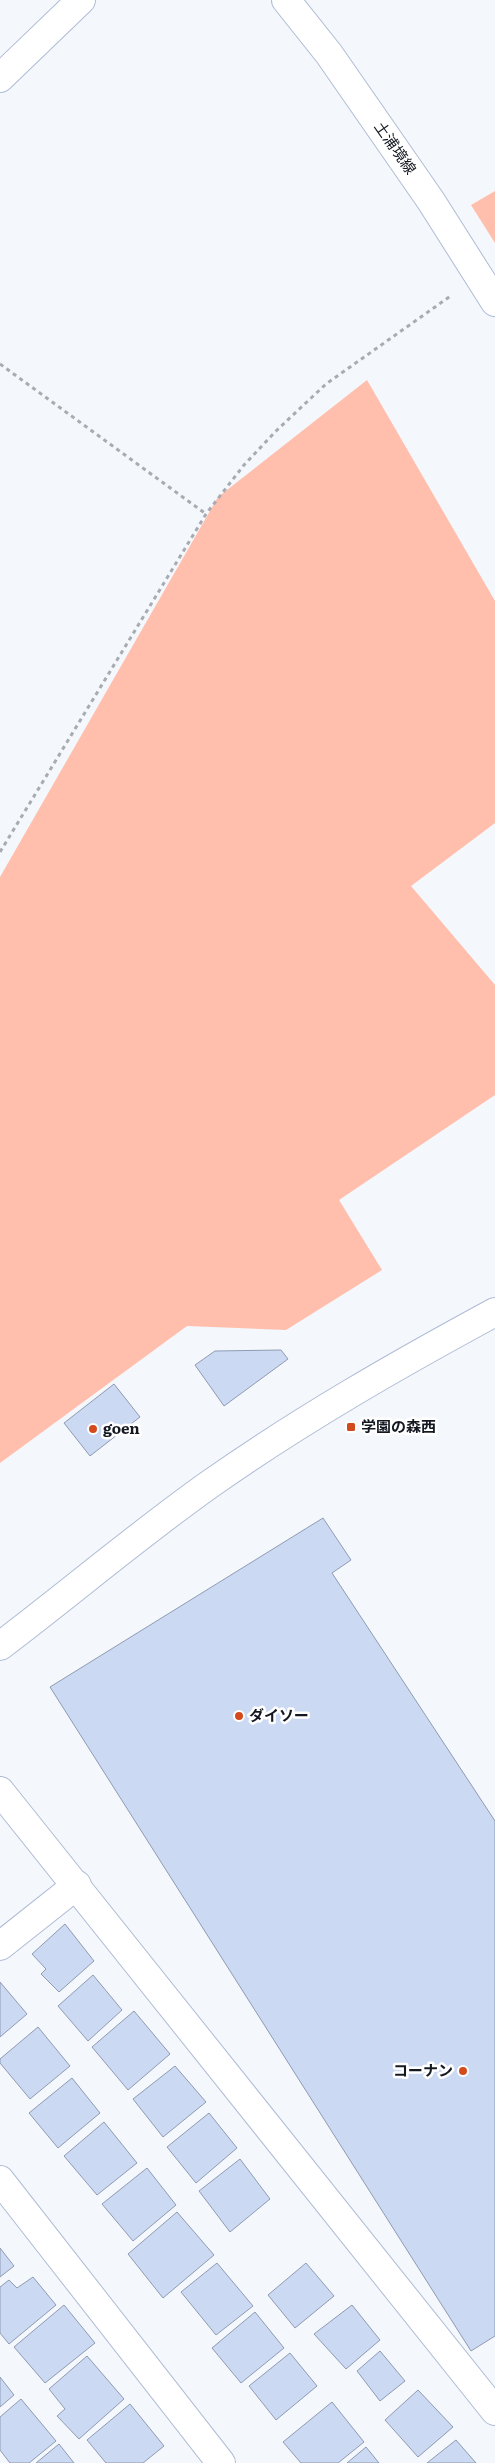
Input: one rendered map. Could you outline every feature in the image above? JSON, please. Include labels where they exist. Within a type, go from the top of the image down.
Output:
[{"type":"street","points":[[0,78],[81,0]]},
{"type":"street","name":"土浦境線","points":[[286,0],[335,62],[480,275],[495,302]]},
{"type":"street","points":[[0,1646],[209,1485],[289,1432],[409,1359],[495,1312]]},
{"type":"street","points":[[0,1791],[491,2400]]},
{"type":"street","points":[[0,1946],[77,1885]]},
{"type":"street","points":[[0,2180],[222,2463]]},
{"type":"path","points":[[0,852],[206,514],[244,465],[276,431],[326,384],[480,275]]},
{"type":"path","points":[[0,364],[206,514]]},
{"type":"shaded area","points":[[495,191],[495,243],[471,205]]},
{"type":"shaded area","points":[[367,380],[495,601],[495,823],[411,886],[495,985],[495,1095],[339,1200],[382,1270],[286,1330],[187,1326],[0,1463],[0,877],[218,497]]},
{"type":"building","points":[[281,1350],[288,1359],[224,1406],[195,1365],[215,1351]]},
{"type":"building","points":[[114,1384],[140,1417],[90,1456],[64,1423]]},
{"type":"building","points":[[323,1518],[351,1560],[332,1573],[495,1821],[495,2336],[471,2351],[50,1687]]},
{"type":"building","points":[[65,1924],[94,1961],[59,1992],[41,1974],[46,1969],[32,1954]]},
{"type":"building","points":[[93,1975],[122,2010],[88,2041],[58,2006]]},
{"type":"building","points":[[0,1982],[27,2014],[0,2037]]},
{"type":"building","points":[[134,2011],[170,2054],[128,2090],[92,2047]]},
{"type":"building","points":[[38,2027],[70,2066],[30,2099],[0,2063],[0,2059]]},
{"type":"building","points":[[175,2066],[206,2102],[163,2137],[133,2099]]},
{"type":"building","points":[[72,2078],[100,2113],[58,2148],[29,2113]]},
{"type":"building","points":[[209,2113],[237,2148],[196,2183],[167,2147]]},
{"type":"building","points":[[104,2122],[137,2163],[97,2195],[64,2156]]},
{"type":"building","points":[[240,2159],[270,2199],[230,2232],[199,2191]]},
{"type":"building","points":[[147,2168],[176,2205],[133,2241],[102,2204]]},
{"type":"building","points":[[177,2212],[214,2255],[163,2298],[128,2254]]},
{"type":"building","points":[[0,2248],[14,2266],[0,2277]]},
{"type":"building","points":[[217,2263],[253,2306],[216,2335],[181,2292]]},
{"type":"building","points":[[306,2263],[334,2296],[295,2328],[268,2295]]},
{"type":"building","points":[[33,2277],[56,2305],[9,2344],[0,2333],[0,2287],[9,2280],[17,2288]]},
{"type":"building","points":[[64,2305],[95,2343],[45,2383],[14,2347]]},
{"type":"building","points":[[352,2305],[380,2340],[346,2369],[314,2334]]},
{"type":"building","points":[[255,2312],[284,2348],[241,2383],[212,2348]]},
{"type":"building","points":[[380,2351],[405,2381],[380,2401],[357,2371]]},
{"type":"building","points":[[290,2353],[317,2386],[276,2420],[249,2386]]},
{"type":"building","points":[[87,2356],[124,2399],[79,2439],[57,2416],[65,2409],[49,2389]]},
{"type":"building","points":[[0,2377],[14,2395],[0,2407]]},
{"type":"building","points":[[418,2390],[453,2427],[418,2457],[385,2420]]},
{"type":"building","points":[[21,2399],[56,2441],[29,2463],[10,2463],[0,2450],[0,2417]]},
{"type":"building","points":[[332,2402],[364,2442],[338,2463],[301,2463],[283,2442]]},
{"type":"building","points":[[130,2404],[164,2446],[143,2463],[106,2463],[87,2440]]},
{"type":"building","points":[[456,2440],[476,2463],[427,2463]]},
{"type":"building","points":[[59,2444],[74,2463],[36,2463]]},
{"type":"building","points":[[366,2447],[379,2463],[347,2463]]},
{"type":"place","name":"学園の森西","points":[[351,1427]]},
{"type":"place","name":"goen","points":[[93,1429]]},
{"type":"place","name":"ダイソー","points":[[239,1716]]},
{"type":"place","name":"コーナン","points":[[463,2071]]}]
